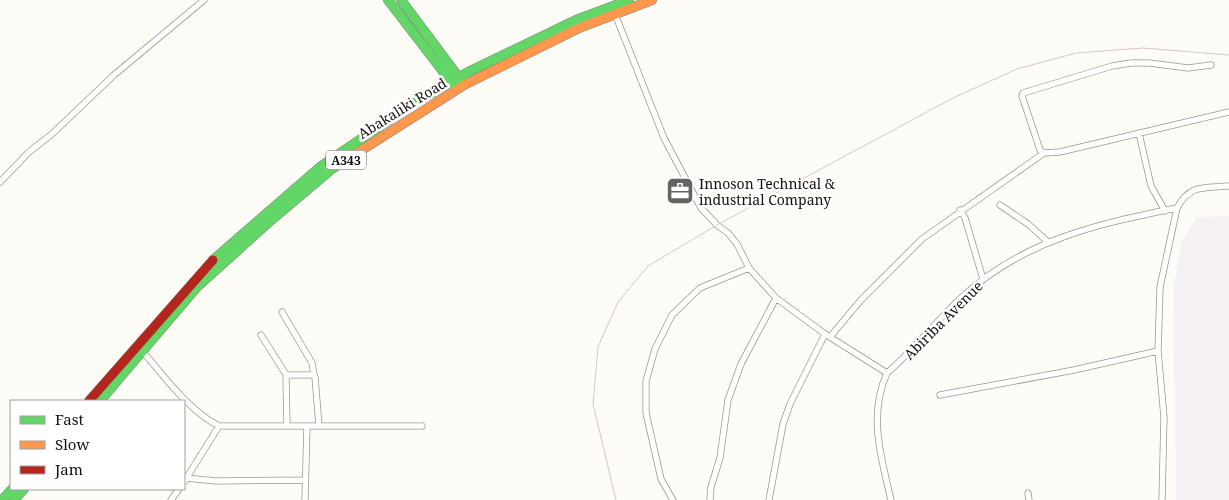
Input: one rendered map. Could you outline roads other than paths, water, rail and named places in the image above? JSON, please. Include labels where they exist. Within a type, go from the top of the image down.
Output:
[{"type":"main road","points":[[388,0],[455,79]]},
{"type":"main road","points":[[401,0],[461,87]]},
{"type":"main road","name":"Abakaliki Road","points":[[90,400],[186,288],[237,238],[320,168],[408,107],[455,79],[516,48],[629,0]]},
{"type":"main road","name":"Abakaliki Road","points":[[101,400],[197,287],[303,193],[346,160],[461,87],[541,46],[610,7],[652,0]]},
{"type":"main road","points":[[2,500],[11,490]]},
{"type":"main road","points":[[14,500],[23,490]]},
{"type":"street","points":[[0,182],[29,152],[52,134],[114,75],[204,0]]},
{"type":"street","points":[[610,7],[664,138],[701,208],[717,225],[728,233],[737,244],[749,268],[776,298],[828,335],[887,373]]},
{"type":"street","points":[[1044,154],[1040,150],[1023,93],[1122,65],[1149,63],[1188,68],[1211,65]]},
{"type":"street","points":[[769,500],[783,424],[790,404],[828,335],[922,238],[960,210],[1044,154],[1060,152],[1229,112]]},
{"type":"street","points":[[1139,133],[1152,186],[1165,211]]},
{"type":"street","points":[[1162,500],[1164,417],[1158,351],[1160,287],[1177,208],[1183,198],[1193,189],[1229,186]]},
{"type":"street","points":[[1000,205],[1028,224],[1048,242]]},
{"type":"street","name":"Abiriba Avenue","points":[[891,500],[880,462],[876,419],[881,387],[887,373],[961,298],[984,279],[1048,242],[1105,224],[1177,208]]},
{"type":"street","points":[[960,210],[965,218],[984,279]]},
{"type":"street","points":[[672,500],[661,479],[646,413],[646,381],[655,349],[672,315],[700,288],[749,268]]},
{"type":"street","points":[[710,500],[711,487],[720,458],[728,400],[741,364],[776,298]]},
{"type":"street","points":[[282,312],[312,362],[316,380],[319,426]]},
{"type":"street","points":[[261,334],[286,376],[287,425]]},
{"type":"street","points":[[940,395],[1074,370],[1158,351]]},
{"type":"street","points":[[143,352],[194,407],[208,420],[219,426],[422,426]]},
{"type":"street","points":[[286,376],[314,375]]},
{"type":"street","points":[[185,480],[219,426]]},
{"type":"street","points":[[305,500],[307,426]]},
{"type":"street","points":[[185,480],[306,480]]},
{"type":"railway","points":[[616,500],[593,404],[598,347],[618,302],[648,266],[717,225],[953,98],[1017,69],[1076,53],[1143,48],[1229,55]]},
{"type":"place","name":"Innoson Technical & industrial Company","points":[[680,191]]}]
